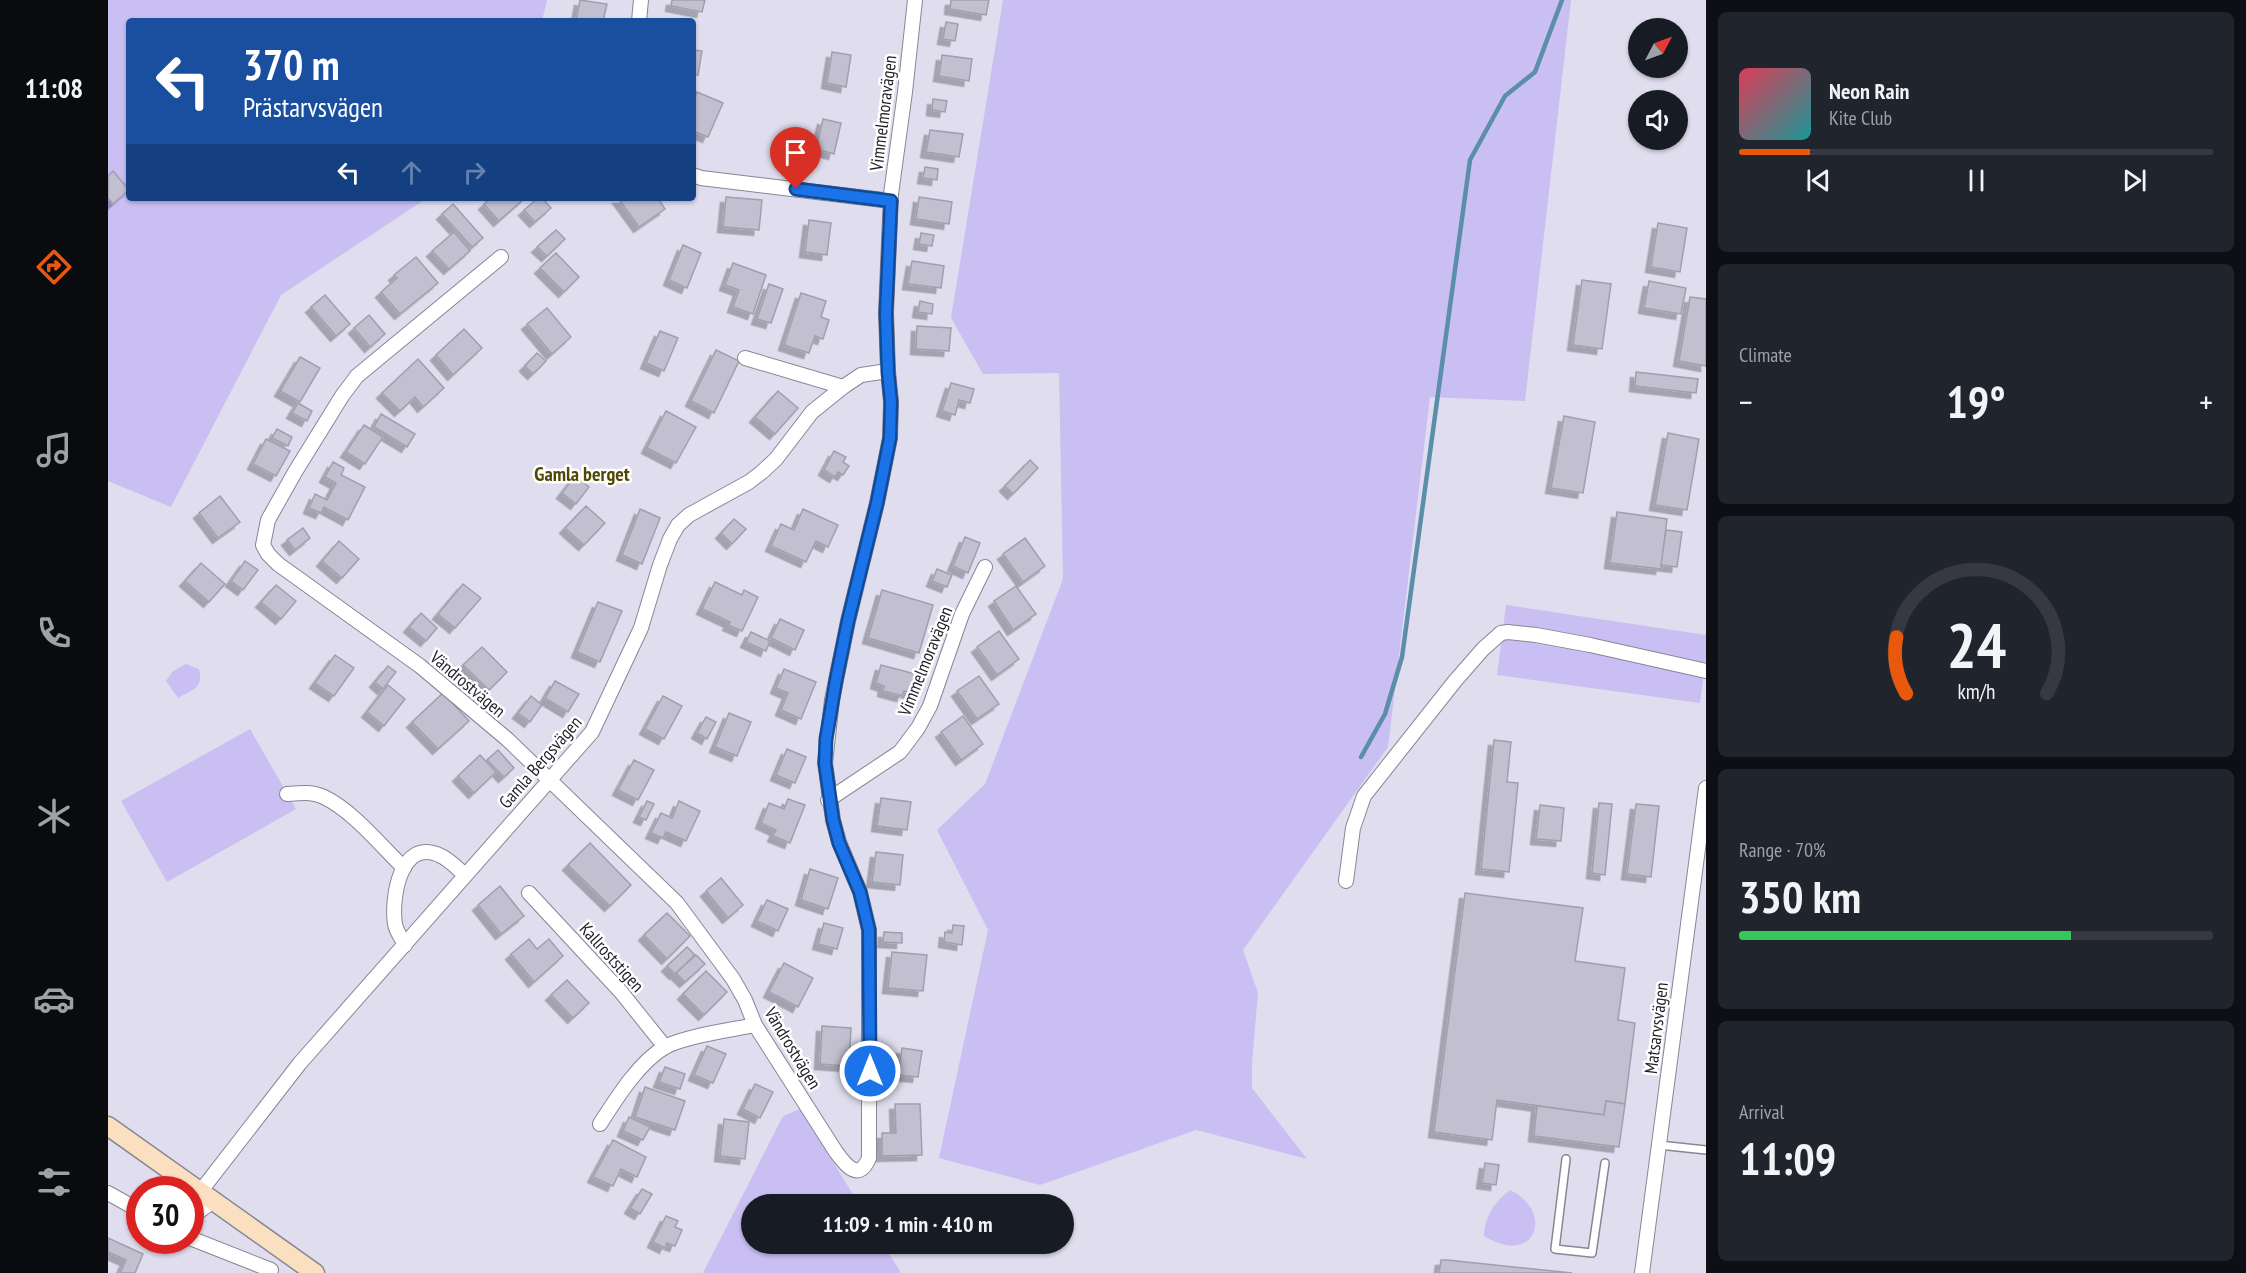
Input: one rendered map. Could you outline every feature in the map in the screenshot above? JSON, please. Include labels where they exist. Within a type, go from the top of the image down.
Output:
[{"type":"main road","points":[[108,1126],[315,1273]]},
{"type":"street","points":[[639,18],[641,0]]},
{"type":"street","name":"Vimmelmoravägen","points":[[860,1170],[866,1166],[869,1158],[869,930],[860,892],[839,843],[828,800],[825,763],[832,700],[890,438],[891,402],[886,313],[891,201],[915,0]]},
{"type":"street","points":[[696,176],[891,201]]},
{"type":"street","name":"Vändrostvägen","points":[[501,257],[357,376],[342,396],[268,520],[263,545],[278,564],[420,666],[507,739],[677,903],[733,979],[745,999],[755,1025],[845,1165],[853,1170],[860,1170]]},
{"type":"street","points":[[745,358],[843,387]]},
{"type":"street","name":"Gamla Bergsvägen","points":[[204,1200],[300,1063],[597,724],[641,628],[660,566],[678,525],[689,515],[749,482],[776,459],[812,412],[843,387],[861,375],[888,372]]},
{"type":"street","name":"Vimmelmoravägen","points":[[828,800],[900,752],[918,728],[930,706],[962,614],[985,567]]},
{"type":"street","points":[[1346,881],[1353,828],[1364,796],[1455,681],[1483,649],[1501,633],[1536,635],[1590,645],[1706,671]]},
{"type":"street","name":"Matsarvsvägen","points":[[1642,1273],[1706,788]]},
{"type":"street","points":[[287,794],[306,792],[323,797],[351,816],[404,868]]},
{"type":"street","points":[[405,945],[395,926],[395,888],[408,861],[422,852],[437,854],[465,875]]},
{"type":"street","name":"Kallroststigen","points":[[529,893],[621,992],[665,1047]]},
{"type":"street","points":[[600,1124],[632,1077],[665,1047],[701,1036],[755,1025]]},
{"type":"street","points":[[108,1193],[126,1203]]},
{"type":"street","points":[[204,1244],[270,1270]]},
{"type":"lane","points":[[1659,1145],[1706,1150]]},
{"type":"lane","points":[[1566,1159],[1555,1249],[1592,1253],[1605,1163]]},
{"type":"shaded area","points":[[108,0],[547,0],[543,18],[126,18],[126,201],[422,201],[281,295],[171,507],[108,481]]},
{"type":"shaded area","points":[[1003,0],[1571,0],[1525,401],[1430,397],[1388,747],[1243,950],[1258,993],[1252,1088],[1307,1159],[1196,1130],[1040,1185],[939,1158],[988,930],[937,830],[985,784],[1063,579],[1059,373],[983,374],[951,318]]},
{"type":"shaded area","points":[[1506,605],[1706,635],[1706,656],[1700,703],[1497,675]]},
{"type":"shaded area","points":[[186,664],[199,669],[200,680],[196,688],[178,698],[166,681],[173,671]]},
{"type":"shaded area","points":[[250,729],[296,809],[167,882],[121,801]]},
{"type":"shaded area","points":[[800,1109],[853,1194],[743,1194],[783,1116]]},
{"type":"shaded area","points":[[1510,1190],[1524,1199],[1532,1211],[1535,1222],[1533,1233],[1527,1241],[1516,1245],[1502,1244],[1484,1236],[1491,1210]]},
{"type":"shaded area","points":[[741,1198],[741,1254],[889,1254],[901,1273],[703,1273]]},
{"type":"building","points":[[580,0],[607,4],[604,18],[577,18]]},
{"type":"building","points":[[672,0],[705,0],[702,12],[671,6]]},
{"type":"building","points":[[951,0],[989,0],[986,15],[950,9]]},
{"type":"building","points":[[946,22],[958,24],[955,41],[943,39]]},
{"type":"building","points":[[696,50],[702,51],[698,75],[696,75]]},
{"type":"building","points":[[832,52],[851,55],[846,87],[827,83]]},
{"type":"building","points":[[942,55],[972,59],[969,81],[939,76]]},
{"type":"building","points":[[697,92],[723,103],[708,137],[696,132]]},
{"type":"building","points":[[933,99],[947,101],[945,112],[932,110]]},
{"type":"building","points":[[823,119],[841,123],[834,154],[816,149]]},
{"type":"building","points":[[930,130],[963,134],[959,157],[926,152]]},
{"type":"building","points":[[925,167],[938,169],[937,180],[923,178]]},
{"type":"building","points":[[113,171],[126,186],[126,193],[113,204],[108,198],[108,176]]},
{"type":"building","points":[[726,197],[762,200],[759,230],[723,227]]},
{"type":"building","points":[[919,197],[952,202],[949,224],[916,219]]},
{"type":"building","points":[[488,201],[522,201],[499,221],[484,204]]},
{"type":"building","points":[[534,201],[545,201],[551,208],[535,222],[524,210]]},
{"type":"building","points":[[620,201],[660,201],[665,209],[639,227]]},
{"type":"building","points":[[453,204],[483,238],[472,247],[442,214]]},
{"type":"building","points":[[809,220],[831,223],[827,255],[805,252]]},
{"type":"building","points":[[1658,223],[1687,228],[1680,272],[1651,267]]},
{"type":"building","points":[[556,230],[565,239],[547,256],[537,247]]},
{"type":"building","points":[[454,232],[470,251],[449,269],[432,251]]},
{"type":"building","points":[[921,233],[934,235],[932,246],[919,244]]},
{"type":"building","points":[[683,245],[701,253],[687,288],[669,280]]},
{"type":"building","points":[[556,253],[579,277],[564,292],[540,268]]},
{"type":"building","points":[[416,257],[438,283],[400,314],[381,292],[397,278],[394,275]]},
{"type":"building","points":[[912,261],[944,266],[941,288],[908,284]]},
{"type":"building","points":[[733,263],[766,275],[753,314],[733,307],[739,290],[725,285]]},
{"type":"building","points":[[1582,280],[1611,284],[1602,349],[1573,345]]},
{"type":"building","points":[[1649,281],[1686,288],[1681,314],[1644,308]]},
{"type":"building","points":[[769,284],[783,289],[771,323],[757,319]]},
{"type":"building","points":[[801,293],[826,301],[821,317],[829,320],[823,339],[815,336],[809,353],[784,345]]},
{"type":"building","points":[[325,295],[350,324],[336,336],[311,307]]},
{"type":"building","points":[[1690,297],[1706,299],[1706,366],[1679,361]]},
{"type":"building","points":[[920,301],[933,304],[932,314],[918,312]]},
{"type":"building","points":[[547,308],[571,337],[552,354],[527,324]]},
{"type":"building","points":[[369,315],[385,334],[370,347],[354,328]]},
{"type":"building","points":[[917,326],[951,328],[949,351],[916,349]]},
{"type":"building","points":[[464,329],[482,348],[453,375],[436,355]]},
{"type":"building","points":[[660,331],[678,338],[664,371],[646,363]]},
{"type":"building","points":[[716,350],[739,361],[714,413],[691,401]]},
{"type":"building","points":[[537,353],[546,361],[533,374],[525,366]]},
{"type":"building","points":[[300,357],[320,368],[300,402],[280,391]]},
{"type":"building","points":[[418,359],[444,388],[423,407],[415,397],[400,411],[382,393]]},
{"type":"building","points":[[1636,372],[1698,379],[1696,393],[1635,386]]},
{"type":"building","points":[[951,383],[974,389],[970,403],[959,400],[955,415],[942,411]]},
{"type":"building","points":[[778,391],[798,408],[775,434],[755,417]]},
{"type":"building","points":[[298,403],[312,411],[307,421],[292,413]]},
{"type":"building","points":[[666,411],[696,427],[676,463],[647,448]]},
{"type":"building","points":[[381,414],[415,434],[407,447],[374,427]]},
{"type":"building","points":[[1564,416],[1595,422],[1583,493],[1551,488]]},
{"type":"building","points":[[364,425],[383,437],[365,464],[346,452]]},
{"type":"building","points":[[277,429],[292,437],[288,446],[272,438]]},
{"type":"building","points":[[1668,433],[1699,439],[1687,510],[1655,505]]},
{"type":"building","points":[[266,439],[290,451],[276,476],[253,464]]},
{"type":"building","points":[[834,451],[846,457],[843,462],[849,466],[843,475],[838,472],[835,477],[824,470]]},
{"type":"building","points":[[1030,460],[1038,468],[1013,494],[1005,486]]},
{"type":"building","points":[[333,462],[344,468],[341,475],[365,487],[348,520],[324,507],[321,513],[309,508],[315,494],[327,500],[336,483],[325,477]]},
{"type":"building","points":[[575,476],[589,487],[576,504],[562,493]]},
{"type":"building","points":[[220,496],[240,522],[218,538],[199,513]]},
{"type":"building","points":[[586,506],[605,523],[584,545],[565,528]]},
{"type":"building","points":[[640,509],[660,518],[642,564],[622,555]]},
{"type":"building","points":[[803,509],[838,525],[828,547],[816,541],[806,562],[771,546],[781,524],[794,530]]},
{"type":"building","points":[[1617,512],[1667,519],[1661,569],[1610,563]]},
{"type":"building","points":[[734,519],[746,529],[732,544],[721,533]]},
{"type":"building","points":[[303,528],[310,538],[295,550],[287,540]]},
{"type":"building","points":[[1666,530],[1682,532],[1677,567],[1661,565]]},
{"type":"building","points":[[965,537],[980,543],[968,573],[953,566]]},
{"type":"building","points":[[1025,538],[1045,566],[1023,582],[1003,554]]},
{"type":"building","points":[[339,541],[359,559],[342,578],[322,561]]},
{"type":"building","points":[[245,561],[258,570],[243,590],[231,581]]},
{"type":"building","points":[[201,563],[225,584],[209,602],[185,581]]},
{"type":"building","points":[[937,569],[952,575],[947,587],[932,581]]},
{"type":"building","points":[[715,582],[742,595],[744,590],[758,597],[742,631],[728,625],[730,622],[702,609]]},
{"type":"building","points":[[463,584],[481,598],[455,628],[438,614]]},
{"type":"building","points":[[276,585],[296,601],[281,619],[261,602]]},
{"type":"building","points":[[1016,586],[1036,614],[1013,630],[994,601]]},
{"type":"building","points":[[882,590],[933,605],[919,653],[868,638]]},
{"type":"building","points":[[598,602],[622,611],[600,662],[577,652]]},
{"type":"building","points":[[421,613],[437,628],[426,641],[409,627]]},
{"type":"building","points":[[780,619],[804,630],[795,650],[771,638]]},
{"type":"building","points":[[999,631],[1019,659],[997,675],[977,647]]},
{"type":"building","points":[[751,632],[770,641],[766,651],[746,642]]},
{"type":"building","points":[[482,647],[507,672],[489,690],[463,665]]},
{"type":"building","points":[[335,655],[354,668],[334,696],[315,683]]},
{"type":"building","points":[[881,665],[919,675],[914,694],[904,691],[902,696],[883,691],[884,686],[876,683]]},
{"type":"building","points":[[388,666],[396,672],[383,689],[375,682]]},
{"type":"building","points":[[784,669],[816,682],[801,719],[781,710],[788,693],[776,688]]},
{"type":"building","points":[[979,676],[999,704],[977,719],[957,691]]},
{"type":"building","points":[[555,681],[579,694],[568,712],[545,698]]},
{"type":"building","points":[[388,685],[405,699],[384,726],[367,712]]},
{"type":"building","points":[[443,693],[469,721],[438,749],[412,722]]},
{"type":"building","points":[[531,696],[542,705],[530,722],[518,713]]},
{"type":"building","points":[[663,696],[682,706],[664,739],[645,729]]},
{"type":"building","points":[[729,713],[751,722],[737,756],[715,747]]},
{"type":"building","points":[[963,716],[983,744],[961,760],[941,732]]},
{"type":"building","points":[[706,717],[716,722],[707,739],[697,733]]},
{"type":"building","points":[[1494,740],[1511,742],[1507,782],[1518,783],[1509,872],[1481,869]]},
{"type":"building","points":[[787,749],[806,757],[795,783],[776,775]]},
{"type":"building","points":[[498,750],[514,768],[504,777],[487,760]]},
{"type":"building","points":[[480,755],[496,772],[474,793],[458,776]]},
{"type":"building","points":[[634,760],[654,770],[638,800],[618,790]]},
{"type":"building","points":[[881,798],[911,802],[907,830],[877,826]]},
{"type":"building","points":[[788,799],[805,805],[790,843],[773,836],[776,830],[761,823],[769,803],[784,809]]},
{"type":"building","points":[[647,801],[654,804],[646,820],[639,817]]},
{"type":"building","points":[[679,801],[700,811],[686,841],[666,832],[663,838],[651,833],[661,813],[672,818]]},
{"type":"building","points":[[1599,803],[1612,804],[1605,875],[1592,873]]},
{"type":"building","points":[[1636,804],[1659,806],[1651,877],[1627,874]]},
{"type":"building","points":[[1540,805],[1564,808],[1561,841],[1536,839]]},
{"type":"building","points":[[590,843],[631,885],[610,906],[568,865]]},
{"type":"building","points":[[876,852],[903,855],[900,885],[872,882]]},
{"type":"building","points":[[810,869],[838,878],[828,909],[801,900]]},
{"type":"building","points":[[721,878],[743,905],[728,918],[706,891]]},
{"type":"building","points":[[500,886],[524,916],[501,934],[478,905]]},
{"type":"building","points":[[1465,893],[1583,908],[1575,961],[1625,968],[1618,1020],[1635,1023],[1625,1104],[1606,1101],[1604,1115],[1497,1100],[1492,1140],[1434,1132]]},
{"type":"building","points":[[767,900],[788,909],[778,931],[757,921]]},
{"type":"building","points":[[667,913],[690,936],[667,959],[644,935]]},
{"type":"building","points":[[824,923],[843,928],[837,949],[818,944]]},
{"type":"building","points":[[953,925],[964,926],[962,945],[944,942],[945,932],[952,933]]},
{"type":"building","points":[[884,932],[902,933],[902,943],[883,942]]},
{"type":"building","points":[[529,939],[537,949],[549,939],[563,956],[534,982],[511,954]]},
{"type":"building","points":[[687,947],[695,955],[675,974],[667,966]]},
{"type":"building","points":[[892,952],[927,955],[923,991],[888,988]]},
{"type":"building","points":[[696,955],[705,964],[685,982],[676,973]]},
{"type":"building","points":[[784,963],[813,978],[798,1007],[769,992]]},
{"type":"building","points":[[706,971],[727,992],[704,1015],[683,994]]},
{"type":"building","points":[[567,980],[589,1003],[573,1018],[551,995]]},
{"type":"building","points":[[822,1026],[851,1028],[849,1066],[820,1064]]},
{"type":"building","points":[[707,1046],[726,1054],[713,1083],[694,1075]]},
{"type":"building","points":[[902,1048],[922,1051],[918,1077],[898,1075]]},
{"type":"building","points":[[665,1067],[685,1074],[680,1089],[659,1082]]},
{"type":"building","points":[[755,1084],[773,1092],[760,1118],[743,1109]]},
{"type":"building","points":[[645,1087],[685,1101],[675,1130],[635,1117]]},
{"type":"building","points":[[1606,1101],[1625,1104],[1619,1147],[1534,1136],[1537,1106],[1604,1115]]},
{"type":"building","points":[[895,1104],[920,1104],[922,1155],[882,1156],[882,1133],[896,1133]]},
{"type":"building","points":[[629,1117],[650,1127],[643,1140],[623,1131]]},
{"type":"building","points":[[724,1119],[749,1122],[745,1159],[720,1156]]},
{"type":"building","points":[[613,1140],[646,1157],[637,1177],[621,1169],[613,1186],[593,1177]]},
{"type":"building","points":[[1485,1163],[1499,1165],[1496,1185],[1482,1183]]},
{"type":"building","points":[[642,1189],[652,1194],[640,1214],[630,1208]]},
{"type":"building","points":[[666,1216],[678,1221],[675,1227],[682,1230],[675,1246],[667,1243],[665,1248],[653,1242]]},
{"type":"building","points":[[108,1238],[126,1246],[126,1254],[143,1254],[135,1273],[120,1273],[126,1260],[108,1252]]},
{"type":"building","points":[[1441,1260],[1447,1260],[1572,1273],[1439,1273]]},
{"type":"waterway","points":[[1361,757],[1385,714],[1402,657],[1470,160],[1505,96],[1535,72],[1562,0]]},
{"type":"district","name":"Gamla berget","points":[[582,474]]},
{"type":"route","points":[[796,189],[891,201],[886,313],[892,418],[890,438],[832,700],[825,763],[828,800],[839,843],[860,892],[868,918],[870,1071]]}]
